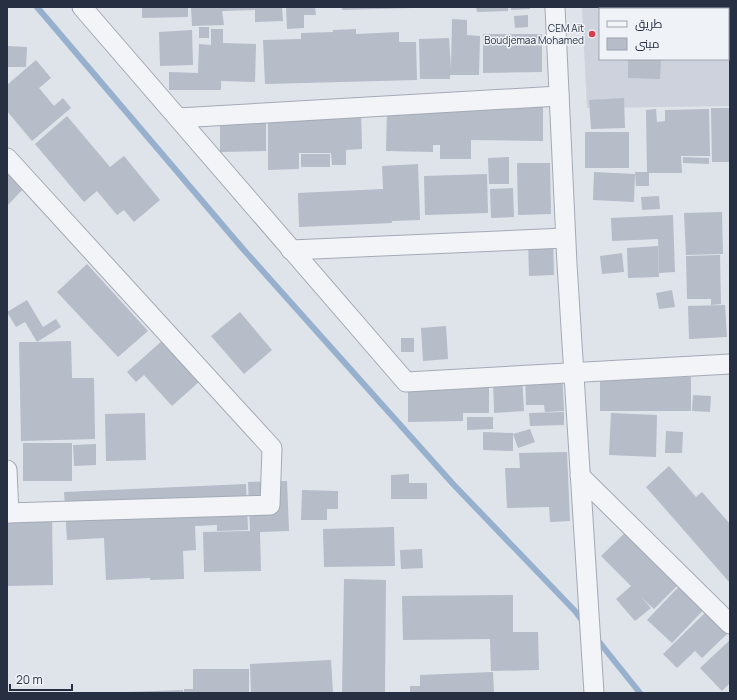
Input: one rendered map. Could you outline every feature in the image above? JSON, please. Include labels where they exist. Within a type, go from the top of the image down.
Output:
[{"type":"street","points":[[82,7],[406,382],[730,364]]},
{"type":"street","points":[[555,7],[565,238],[593,689]]},
{"type":"street","points":[[178,118],[559,96]]},
{"type":"street","points":[[7,158],[272,448],[270,505],[8,513],[7,470]]},
{"type":"street","points":[[291,250],[565,238]]},
{"type":"street","points":[[580,476],[730,624]]},
{"type":"shaded area","name":"CEM Aït Boudjemaa Mohamed","points":[[582,7],[730,7],[730,106],[587,108]]},
{"type":"building","points":[[142,7],[188,7],[188,17],[142,18]]},
{"type":"building","points":[[191,7],[282,7],[283,21],[255,22],[255,10],[222,11],[224,25],[192,26]]},
{"type":"building","points":[[286,7],[315,7],[316,15],[304,15],[304,28],[287,29]]},
{"type":"building","points":[[342,7],[413,7],[413,8],[342,10]]},
{"type":"building","points":[[476,7],[508,7],[508,11],[477,12]]},
{"type":"building","points":[[511,7],[530,7],[530,9],[511,10]]},
{"type":"building","points":[[528,15],[528,27],[515,28],[514,16]]},
{"type":"building","points":[[452,19],[467,20],[467,35],[480,36],[479,75],[450,75],[450,79],[420,79],[419,39],[449,38],[451,68]]},
{"type":"building","points":[[199,27],[209,27],[209,38],[199,38]]},
{"type":"building","points":[[211,29],[223,29],[223,43],[256,44],[255,82],[221,81],[221,90],[169,90],[169,72],[198,73],[199,44],[211,45]]},
{"type":"building","points":[[356,29],[356,34],[399,32],[399,42],[416,42],[417,80],[265,84],[263,40],[301,39],[301,33],[333,32],[333,30]]},
{"type":"building","points":[[192,30],[193,65],[160,66],[159,32]]},
{"type":"building","points":[[483,34],[542,34],[542,72],[483,73]]},
{"type":"building","points":[[7,46],[27,47],[26,67],[7,67]]},
{"type":"building","points":[[36,60],[51,78],[39,88],[54,106],[63,98],[71,108],[32,141],[7,111],[7,85]]},
{"type":"building","points":[[628,60],[661,60],[660,79],[628,78]]},
{"type":"building","points":[[532,98],[543,98],[543,141],[471,140],[471,159],[440,159],[440,145],[433,145],[433,152],[386,151],[387,110],[483,107],[532,108]]},
{"type":"building","points":[[624,98],[625,128],[591,129],[589,100]]},
{"type":"building","points":[[361,107],[362,149],[346,150],[346,165],[332,165],[331,153],[299,153],[299,169],[268,170],[268,108]]},
{"type":"building","points":[[711,108],[730,108],[730,162],[712,162]]},
{"type":"building","points":[[656,109],[657,122],[665,121],[665,110],[709,109],[710,156],[681,156],[682,173],[649,173],[649,186],[636,186],[635,172],[647,172],[646,110]]},
{"type":"building","points":[[266,113],[266,151],[220,152],[220,114]]},
{"type":"building","points":[[67,116],[110,167],[124,156],[160,200],[134,222],[124,210],[117,215],[97,191],[84,202],[35,144]]},
{"type":"building","points":[[585,132],[629,132],[629,168],[585,168]]},
{"type":"building","points":[[301,154],[330,154],[330,167],[301,167]]},
{"type":"building","points":[[509,157],[509,184],[489,184],[488,158]]},
{"type":"building","points":[[683,157],[709,158],[709,164],[683,163]]},
{"type":"building","points":[[517,163],[550,163],[551,214],[518,215]]},
{"type":"building","points":[[418,164],[420,220],[392,221],[391,212],[392,223],[299,227],[298,193],[383,189],[382,166]]},
{"type":"building","points":[[594,172],[635,174],[634,202],[593,200]]},
{"type":"building","points":[[7,173],[24,188],[7,206]]},
{"type":"building","points":[[487,174],[488,213],[425,215],[424,176]]},
{"type":"building","points":[[513,188],[514,217],[491,218],[490,189]]},
{"type":"building","points":[[659,196],[660,209],[642,210],[641,197]]},
{"type":"building","points":[[722,212],[723,254],[686,255],[684,213]]},
{"type":"building","points":[[673,215],[675,272],[659,273],[658,239],[612,241],[611,218]]},
{"type":"building","points":[[528,239],[553,239],[554,275],[529,276]]},
{"type":"building","points":[[658,246],[659,277],[628,278],[627,248]]},
{"type":"building","points":[[622,253],[624,272],[602,274],[600,256]]},
{"type":"building","points":[[720,255],[721,304],[711,305],[711,299],[687,299],[686,256]]},
{"type":"building","points":[[87,264],[148,331],[118,357],[57,292]]},
{"type":"building","points":[[672,290],[675,307],[659,309],[656,293]]},
{"type":"building","points":[[27,300],[43,327],[56,319],[61,327],[37,342],[25,322],[16,327],[7,312]]},
{"type":"building","points":[[725,305],[727,337],[689,339],[688,306]]},
{"type":"building","points":[[240,312],[272,350],[244,374],[211,336]]},
{"type":"building","points":[[446,326],[448,359],[423,361],[421,328]]},
{"type":"building","points":[[401,338],[414,338],[414,352],[401,352]]},
{"type":"building","points":[[163,340],[200,381],[172,406],[144,375],[136,382],[127,372]]},
{"type":"building","points":[[71,341],[72,378],[94,378],[95,439],[21,441],[19,342]]},
{"type":"building","points":[[562,369],[564,411],[545,412],[544,405],[526,405],[525,371]]},
{"type":"building","points":[[522,376],[524,411],[494,413],[493,377]]},
{"type":"building","points":[[691,377],[691,411],[600,411],[600,379]]},
{"type":"building","points":[[408,380],[489,380],[489,413],[463,413],[463,421],[408,422]]},
{"type":"building","points":[[693,395],[711,396],[710,412],[692,411]]},
{"type":"building","points":[[564,412],[564,425],[530,426],[529,413]]},
{"type":"building","points":[[145,413],[146,460],[106,461],[105,414]]},
{"type":"building","points":[[611,413],[657,415],[656,457],[609,455]]},
{"type":"building","points":[[467,417],[493,417],[493,429],[467,430]]},
{"type":"building","points":[[530,429],[535,442],[518,448],[513,434]]},
{"type":"building","points":[[666,431],[683,432],[682,453],[665,453]]},
{"type":"building","points":[[483,432],[513,433],[513,451],[483,450]]},
{"type":"building","points":[[23,443],[72,443],[72,481],[23,481]]},
{"type":"building","points":[[96,444],[96,465],[74,466],[73,445]]},
{"type":"building","points":[[567,452],[570,521],[550,522],[549,507],[507,508],[505,468],[520,468],[519,453]]},
{"type":"building","points":[[669,466],[696,497],[702,492],[730,524],[730,583],[646,487]]},
{"type":"building","points":[[409,474],[409,483],[427,483],[427,499],[391,499],[391,475]]},
{"type":"building","points":[[287,481],[289,531],[260,532],[261,571],[204,572],[203,532],[250,531],[248,482]]},
{"type":"building","points":[[246,484],[248,530],[217,531],[217,525],[195,526],[196,550],[183,551],[184,579],[150,580],[150,578],[106,580],[104,538],[67,540],[64,492]]},
{"type":"building","points":[[302,490],[338,491],[338,509],[327,509],[327,520],[301,520]]},
{"type":"building","points":[[52,512],[53,585],[7,586],[7,513]]},
{"type":"building","points":[[633,525],[685,578],[654,609],[641,597],[651,608],[635,621],[616,599],[631,586],[601,556]]},
{"type":"building","points":[[394,527],[395,566],[324,567],[323,529]]},
{"type":"building","points":[[422,549],[423,568],[401,569],[400,550]]},
{"type":"building","points":[[344,579],[386,580],[385,693],[342,693]]},
{"type":"building","points":[[685,580],[710,603],[672,643],[647,620]]},
{"type":"building","points":[[513,595],[513,632],[538,632],[539,670],[491,671],[490,639],[403,640],[402,596]]},
{"type":"building","points":[[710,608],[730,631],[702,658],[695,651],[677,668],[663,654]]},
{"type":"building","points":[[730,640],[730,683],[722,691],[700,668]]},
{"type":"building","points":[[331,660],[333,693],[251,693],[250,664]]},
{"type":"building","points":[[193,669],[249,669],[249,693],[184,693],[184,689],[193,689]]},
{"type":"building","points":[[493,672],[494,693],[410,693],[410,686],[420,686],[420,675]]},
{"type":"building","points":[[183,690],[183,693],[126,693],[126,692]]},
{"type":"waterway","points":[[37,7],[243,249],[453,484],[575,611],[584,623]]},
{"type":"waterway","points":[[596,638],[640,693]]},
{"type":"place","name":"CEM Aït Boudjemaa Mohamed","points":[[592,34]]}]
